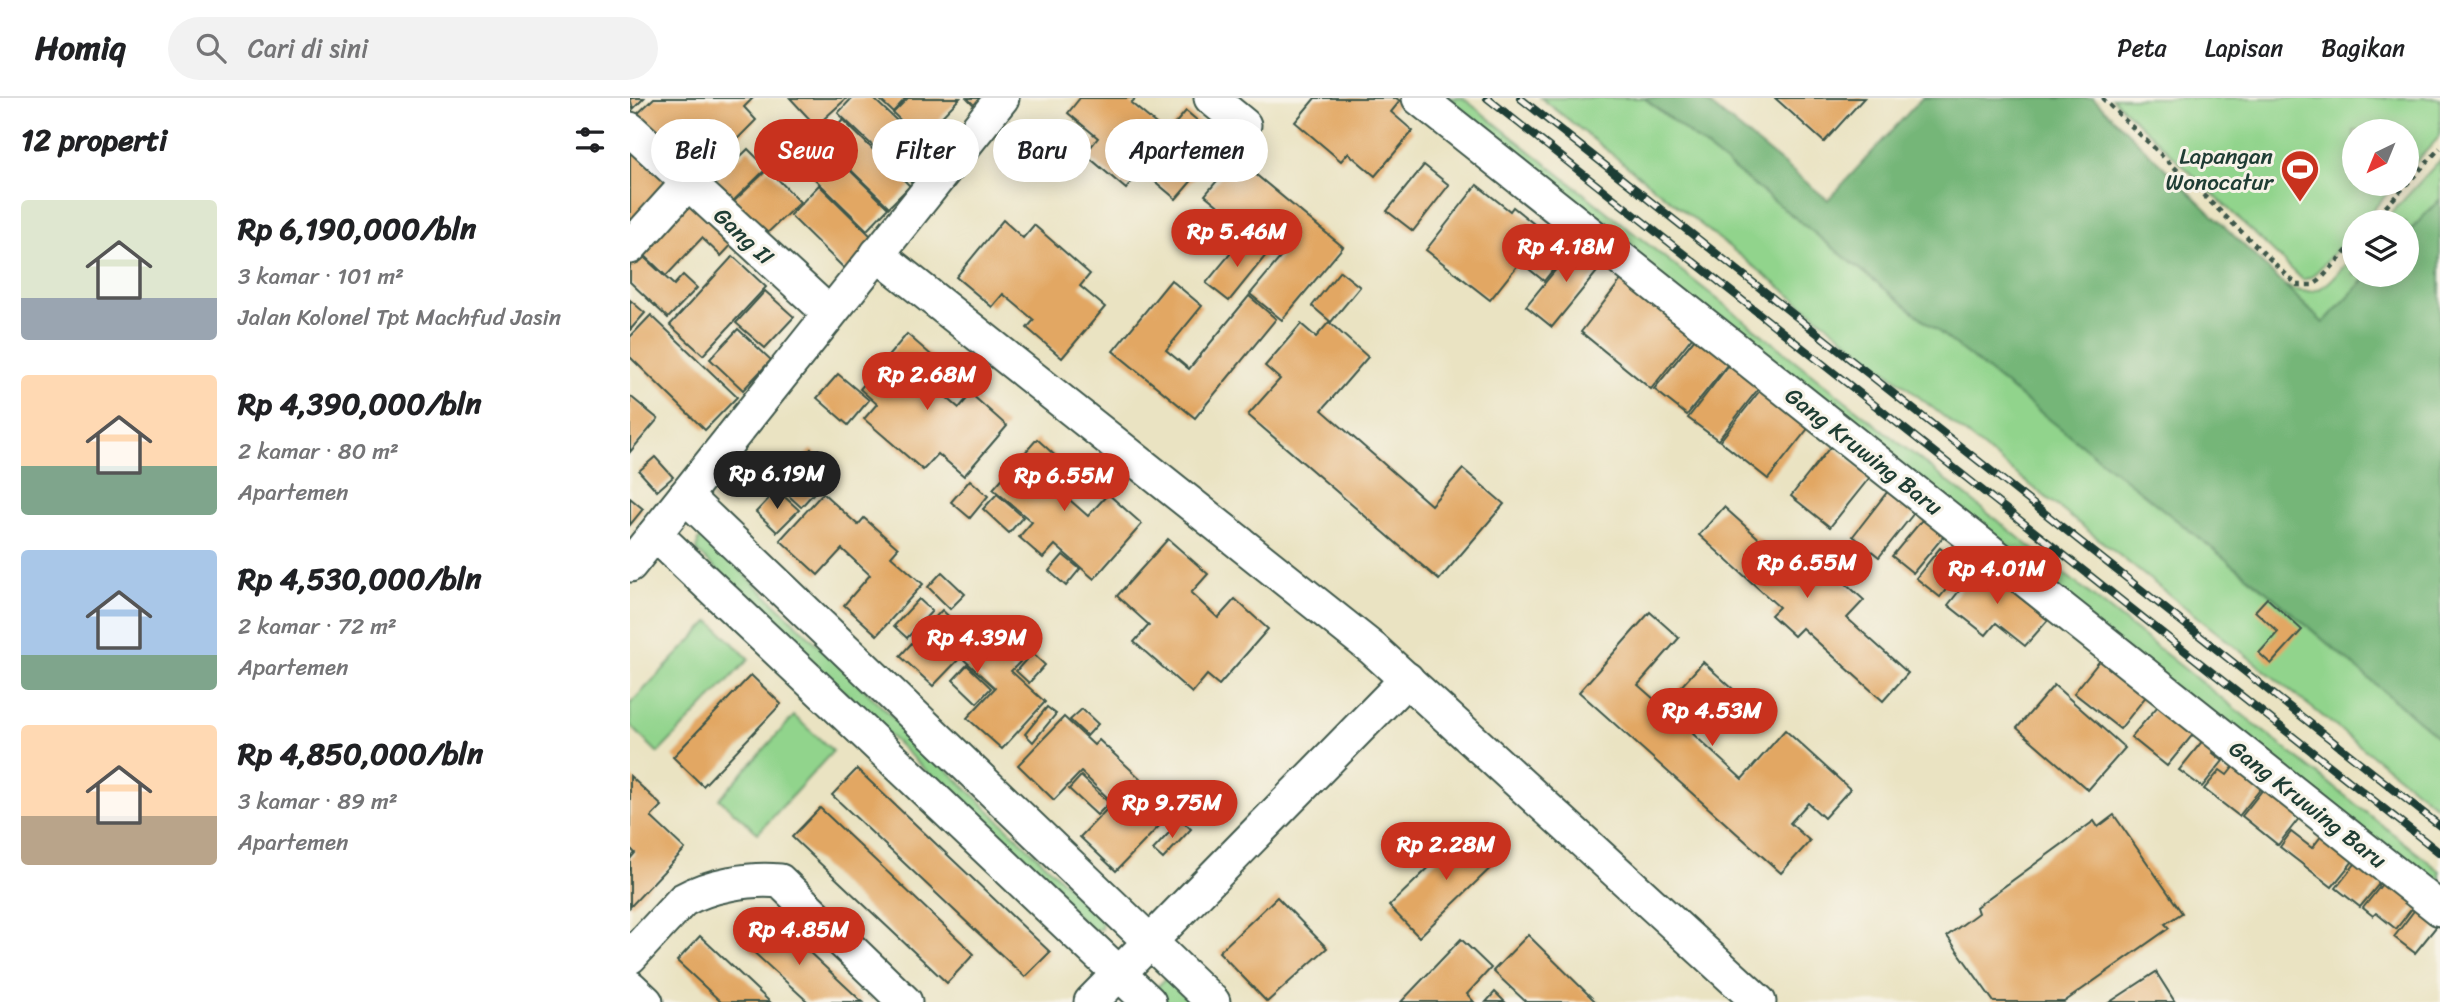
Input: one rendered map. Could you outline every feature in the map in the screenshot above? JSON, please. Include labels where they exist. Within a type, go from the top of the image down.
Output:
[{"type":"street","points":[[630,565],[1002,98]]},
{"type":"street","points":[[1212,98],[1237,119]]},
{"type":"street","name":"Gang Kruwing Baru","points":[[1419,98],[2440,909]]},
{"type":"street","name":"Gang II","points":[[630,129],[829,313]]},
{"type":"street","points":[[630,247],[687,184]]},
{"type":"street","points":[[877,254],[1182,496],[1406,679],[1759,1002]]},
{"type":"street","points":[[685,496],[1213,1002]]},
{"type":"street","points":[[655,534],[1149,1002]]},
{"type":"street","points":[[1091,1002],[1406,679]]},
{"type":"street","points":[[630,957],[683,900],[694,894],[765,880],[780,881],[905,1002]]},
{"type":"path","points":[[2102,98],[2297,285],[2312,285],[2319,281],[2342,256]]},
{"type":"path","points":[[2383,210],[2440,148]]},
{"type":"green space","points":[[1433,98],[1463,98],[2440,871],[2440,899]]},
{"type":"green space","points":[[1541,98],[1644,98],[2266,591],[2440,739],[2440,809]]},
{"type":"green space","points":[[1644,98],[1702,98],[1828,200],[1922,98],[2093,98],[2323,323],[2358,287],[2419,287],[2419,221],[2440,199],[2440,739],[2266,591]]},
{"type":"green space","name":"Lapangan Wonocatur","points":[[2112,98],[2440,98],[2440,136],[2419,159],[2419,119],[2342,119],[2342,196],[2385,196],[2373,210],[2342,210],[2342,244],[2313,276],[2303,280]]},
{"type":"green space","points":[[2440,160],[2440,199],[2419,221],[2419,210],[2394,210],[2407,196],[2419,196],[2419,183]]},
{"type":"green space","points":[[2342,268],[2342,287],[2358,287],[2323,323],[2284,285],[2307,292],[2324,286]]},
{"type":"green space","points":[[707,538],[1102,919],[1101,929],[1092,930],[697,551],[698,540]]},
{"type":"green space","points":[[710,621],[749,659],[658,753],[630,725],[630,704]]},
{"type":"green space","points":[[794,716],[833,751],[758,833],[719,799]]},
{"type":"green space","points":[[1164,980],[1169,980],[1192,1002],[1167,1002],[1157,993],[1157,987]]},
{"type":"building","points":[[630,98],[644,98],[633,109]]},
{"type":"building","points":[[654,98],[753,98],[744,107],[755,119],[740,136],[740,119],[651,119],[651,143],[630,121]]},
{"type":"building","points":[[790,98],[847,98],[824,119],[810,119]]},
{"type":"building","points":[[852,98],[873,98],[895,119],[872,119],[872,145],[858,132],[858,119],[844,119],[838,113]]},
{"type":"building","points":[[878,98],[906,98],[893,112]]},
{"type":"building","points":[[908,98],[960,98],[940,119],[899,119],[893,113]]},
{"type":"building","points":[[967,98],[983,98],[975,106]]},
{"type":"building","points":[[1080,98],[1136,98],[1131,103],[1150,119],[1105,119],[1105,171],[1091,159],[1091,147],[1098,138],[1091,132],[1091,119],[1075,119],[1068,113]]},
{"type":"building","points":[[1315,98],[1396,98],[1400,101],[1391,112],[1413,131],[1375,176],[1348,153],[1341,161],[1295,122]]},
{"type":"building","points":[[1775,98],[1864,98],[1824,142]]},
{"type":"building","points":[[1186,111],[1196,119],[1179,119]]},
{"type":"building","points":[[858,135],[872,149],[872,182],[906,182],[910,186],[889,207],[858,177]]},
{"type":"building","points":[[630,147],[651,166],[651,182],[668,182],[676,189],[630,238]]},
{"type":"building","points":[[748,149],[754,155],[754,181],[729,205],[710,186],[714,182],[740,182],[740,157]]},
{"type":"building","points":[[1424,165],[1449,185],[1413,231],[1387,211]]},
{"type":"building","points":[[858,178],[888,208],[867,230],[818,182],[858,182]]},
{"type":"building","points":[[754,182],[781,182],[800,202],[761,239],[729,206]]},
{"type":"building","points":[[1118,182],[1132,182],[1126,189]]},
{"type":"building","points":[[1155,182],[1191,182],[1176,199]]},
{"type":"building","points":[[1216,182],[1265,182],[1343,247],[1282,320],[1250,294],[1281,257],[1205,195]]},
{"type":"building","points":[[819,185],[879,244],[850,274],[790,215]]},
{"type":"building","points":[[1477,185],[1510,211],[1513,207],[1544,232],[1490,300],[1426,250]]},
{"type":"building","points":[[685,192],[736,240],[721,256],[702,238],[666,276],[634,245]]},
{"type":"building","points":[[1003,220],[1023,238],[1034,225],[1090,274],[1080,286],[1105,307],[1062,358],[1027,328],[1034,320],[1003,294],[992,307],[956,277]]},
{"type":"building","points":[[1559,221],[1579,237],[1544,281],[1524,265]]},
{"type":"building","points":[[1245,236],[1267,254],[1229,301],[1206,283]]},
{"type":"building","points":[[1579,241],[1605,262],[1552,327],[1526,306]]},
{"type":"building","points":[[633,247],[674,285],[683,275],[697,288],[668,318],[630,282],[630,250]]},
{"type":"building","points":[[733,256],[766,287],[703,355],[670,325]]},
{"type":"building","points":[[1340,271],[1360,287],[1331,322],[1312,306]]},
{"type":"building","points":[[1625,275],[1696,332],[1651,389],[1581,332]]},
{"type":"building","points":[[1171,280],[1202,306],[1166,350],[1189,369],[1249,296],[1276,319],[1195,418],[1113,351]]},
{"type":"building","points":[[765,291],[794,317],[765,348],[736,323]]},
{"type":"building","points":[[630,300],[645,313],[630,330]]},
{"type":"building","points":[[651,315],[737,397],[705,430],[630,357],[630,337]]},
{"type":"building","points":[[1329,322],[1368,357],[1322,410],[1431,505],[1463,469],[1504,504],[1439,580],[1248,415],[1280,379],[1265,366],[1301,324],[1316,337]]},
{"type":"building","points":[[738,329],[771,360],[743,390],[710,359]]},
{"type":"building","points":[[1699,333],[1732,359],[1687,415],[1654,389]]},
{"type":"building","points":[[907,334],[945,367],[931,384],[959,408],[971,394],[1007,426],[964,476],[938,454],[923,470],[864,419],[877,404],[860,389]]},
{"type":"building","points":[[1732,361],[1762,384],[1718,440],[1688,418]]},
{"type":"building","points":[[838,374],[869,400],[848,425],[817,398]]},
{"type":"building","points":[[1762,388],[1810,426],[1768,479],[1720,441]]},
{"type":"building","points":[[630,396],[658,419],[630,452]]},
{"type":"building","points":[[1037,439],[1070,469],[1055,487],[1088,516],[1108,494],[1142,524],[1094,579],[1055,545],[1043,558],[1019,537],[1032,522],[993,489]]},
{"type":"building","points":[[1831,446],[1870,477],[1830,527],[1791,496]]},
{"type":"building","points":[[811,449],[835,470],[801,507],[778,486]]},
{"type":"building","points":[[655,457],[673,477],[657,491],[639,471]]},
{"type":"building","points":[[970,480],[988,496],[970,518],[951,502]]},
{"type":"building","points":[[777,490],[799,510],[777,532],[756,512]]},
{"type":"building","points":[[1888,491],[1914,513],[1879,557],[1853,536]]},
{"type":"building","points":[[823,493],[858,525],[864,518],[898,548],[891,556],[923,584],[877,635],[844,605],[870,575],[842,549],[818,575],[780,540]]},
{"type":"building","points":[[997,494],[1023,517],[1009,533],[983,509]]},
{"type":"building","points":[[630,498],[643,509],[630,525]]},
{"type":"building","points":[[1724,507],[1784,561],[1801,543],[1864,600],[1847,618],[1908,673],[1883,701],[1802,628],[1794,636],[1771,615],[1779,607],[1699,535]]},
{"type":"building","points":[[1927,514],[1948,531],[1913,573],[1892,556]]},
{"type":"building","points":[[1168,539],[1208,574],[1191,593],[1218,618],[1235,599],[1268,629],[1219,685],[1207,675],[1192,693],[1134,642],[1149,625],[1117,596]]},
{"type":"building","points":[[1940,548],[1964,567],[1940,597],[1916,578]]},
{"type":"building","points":[[1063,555],[1080,569],[1066,586],[1049,571]]},
{"type":"building","points":[[1983,561],[2022,592],[2018,596],[2048,620],[2025,646],[1996,623],[1986,635],[1948,605]]},
{"type":"building","points":[[942,572],[965,594],[950,609],[928,587]]},
{"type":"building","points":[[2267,598],[2302,630],[2271,664],[2259,653],[2278,632],[2255,611]]},
{"type":"building","points":[[919,599],[932,611],[907,638],[894,626]]},
{"type":"building","points":[[942,610],[974,640],[984,629],[1020,662],[1011,671],[1045,702],[1002,749],[967,718],[995,688],[961,657],[933,686],[900,656]]},
{"type":"building","points":[[1650,612],[1679,638],[1638,685],[1663,707],[1703,662],[1733,689],[1693,734],[1742,779],[1785,730],[1850,789],[1824,818],[1808,803],[1790,823],[1810,841],[1781,873],[1579,692]]},
{"type":"building","points":[[1032,653],[1045,665],[1029,683],[1016,671]]},
{"type":"building","points":[[2106,653],[2151,690],[2120,729],[2074,693]]},
{"type":"building","points":[[967,665],[991,688],[977,703],[953,680]]},
{"type":"building","points":[[751,675],[781,704],[703,786],[673,757]]},
{"type":"building","points":[[2054,685],[2125,748],[2088,790],[2017,728]]},
{"type":"building","points":[[2164,699],[2200,726],[2167,766],[2131,737]]},
{"type":"building","points":[[1047,707],[1056,714],[1033,742],[1025,734]]},
{"type":"building","points":[[1082,709],[1098,724],[1087,736],[1070,720]]},
{"type":"building","points":[[1064,717],[1094,745],[1099,740],[1143,781],[1133,791],[1164,821],[1116,871],[1080,837],[1113,803],[1081,772],[1054,800],[1018,765]]},
{"type":"building","points":[[2208,734],[2220,744],[2213,753],[2223,761],[2202,787],[2179,770]]},
{"type":"building","points":[[2239,760],[2266,782],[2239,816],[2204,789],[2220,770],[2227,775]]},
{"type":"building","points":[[857,769],[1050,952],[1025,977],[832,795]]},
{"type":"building","points":[[630,776],[662,806],[651,817],[685,849],[630,907],[630,859],[635,853],[630,848]]},
{"type":"building","points":[[1081,776],[1109,803],[1097,815],[1069,789]]},
{"type":"building","points":[[2268,783],[2304,812],[2278,845],[2242,816]]},
{"type":"building","points":[[820,808],[974,954],[947,983],[792,837]]},
{"type":"building","points":[[2114,815],[2182,913],[2165,924],[2169,928],[2064,1002],[1994,1002],[1947,936],[1978,913],[1976,907],[2094,821],[2098,827]]},
{"type":"building","points":[[1181,820],[1191,829],[1163,859],[1153,850]]},
{"type":"building","points":[[1472,826],[1502,857],[1419,937],[1389,906]]},
{"type":"building","points":[[2326,830],[2358,855],[2332,887],[2280,847],[2291,832],[2312,848]]},
{"type":"building","points":[[2359,859],[2384,878],[2360,907],[2336,888]]},
{"type":"building","points":[[2387,878],[2417,902],[2396,929],[2376,913],[2373,916],[2363,908]]},
{"type":"building","points":[[1277,897],[1327,948],[1267,1002],[1219,952]]},
{"type":"building","points":[[2420,903],[2440,922],[2415,953],[2394,937]]},
{"type":"building","points":[[774,919],[863,1002],[808,1002],[748,947]]},
{"type":"building","points":[[1528,935],[1596,1002],[1526,1002],[1493,971]]},
{"type":"building","points":[[700,936],[770,1002],[721,1002],[677,961]]},
{"type":"building","points":[[1461,939],[1491,968],[1467,994],[1474,1002],[1401,1002]]},
{"type":"building","points":[[2156,972],[2175,1002],[2110,1002]]},
{"type":"building","points":[[1495,992],[1505,1002],[1486,1002]]},
{"type":"railway","points":[[1487,98],[2440,853]]},
{"type":"railway","points":[[1520,98],[2440,826]]},
{"type":"place","name":"Lapangan Wonocatur","points":[[2300,203]]}]
